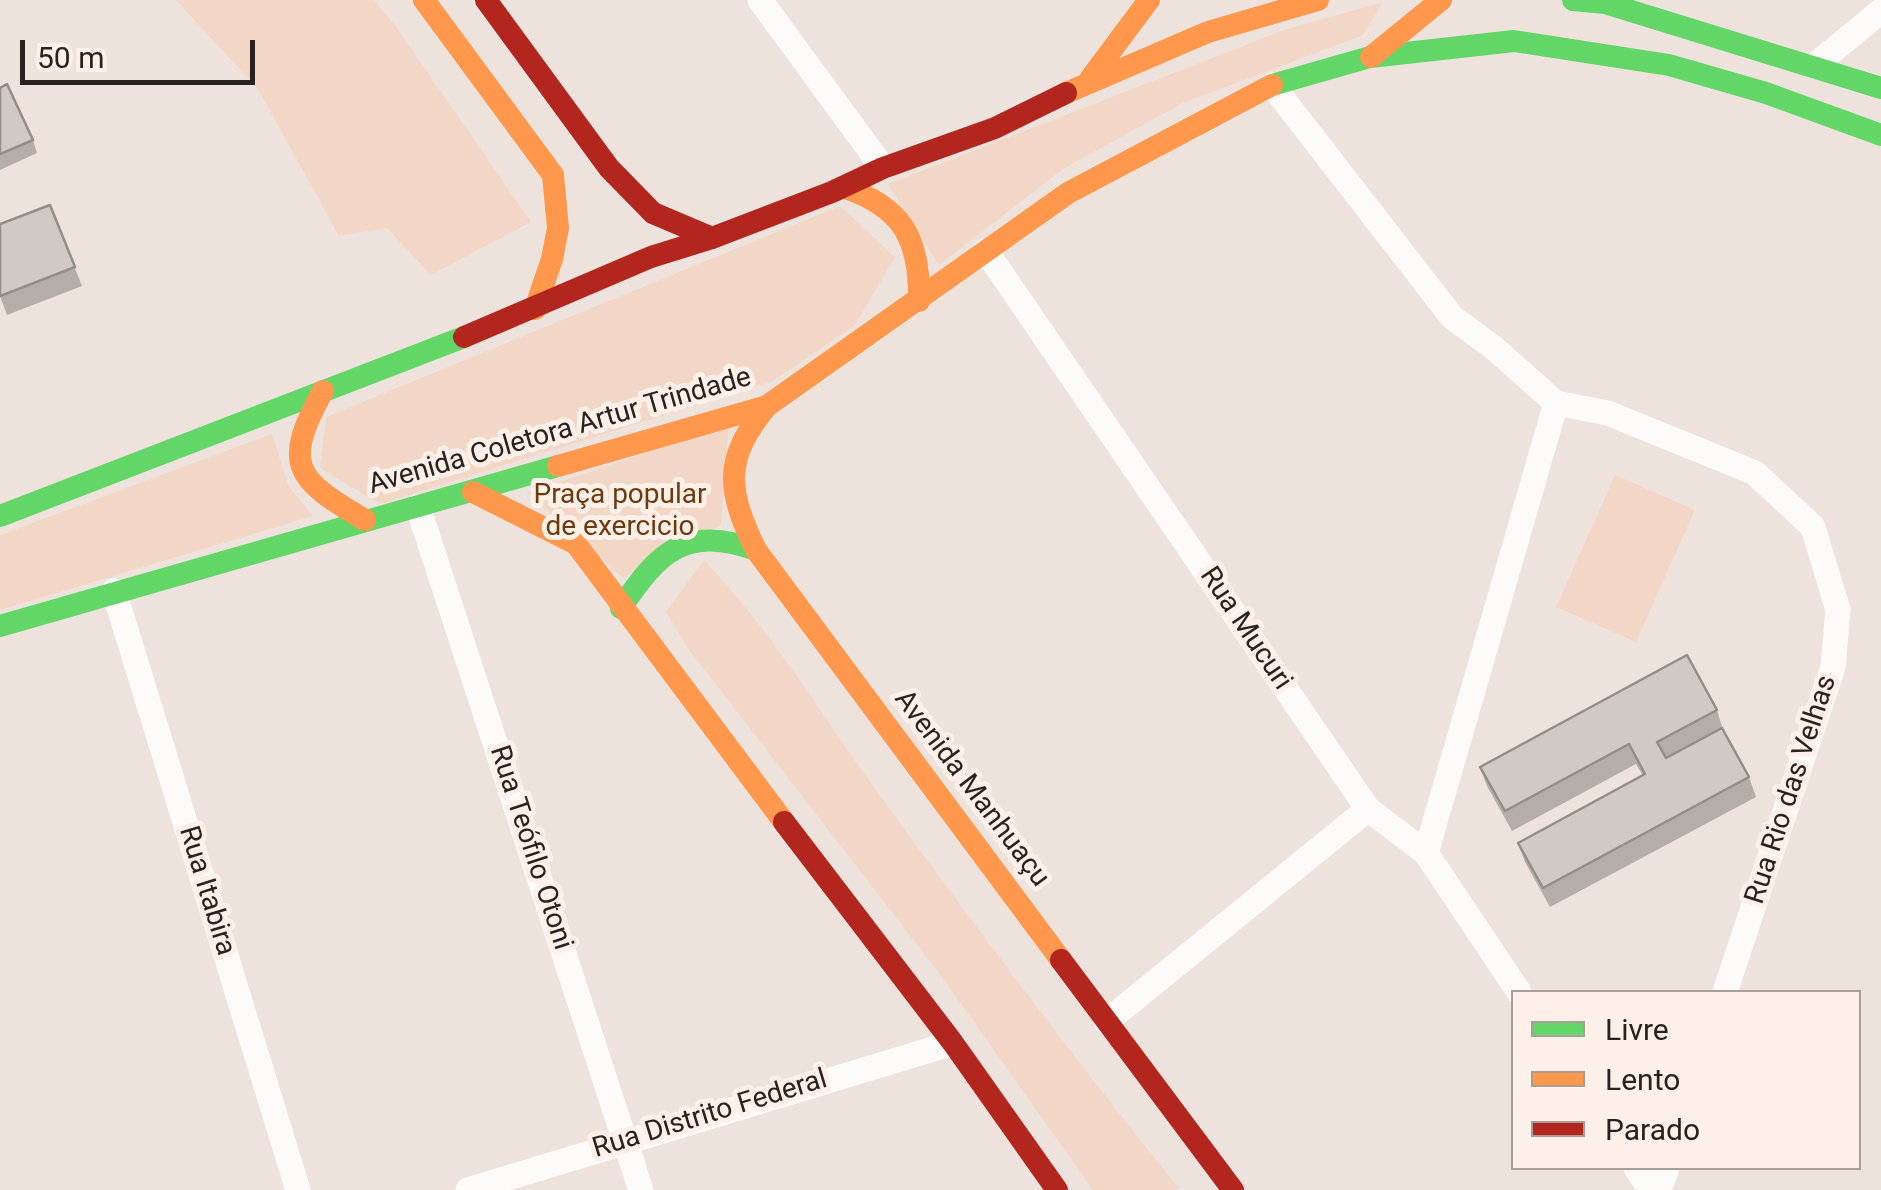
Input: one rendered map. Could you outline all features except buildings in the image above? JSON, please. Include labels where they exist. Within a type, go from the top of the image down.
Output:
[{"type":"main road","points":[[424,0],[553,174],[560,202],[560,234],[534,309]]},
{"type":"main road","points":[[486,0],[609,168],[653,213],[712,238]]},
{"type":"main road","points":[[1088,82],[1149,0]]},
{"type":"main road","points":[[0,516],[534,309],[651,257],[712,238],[995,128],[1088,82],[1208,32],[1318,0]]},
{"type":"main road","points":[[1370,58],[1441,0]]},
{"type":"main road","points":[[1573,0],[1604,2],[1881,88]]},
{"type":"main road","name":"Avenida Coletora Artur Trindade","points":[[0,626],[767,406],[1068,193],[1272,84],[1370,58],[1514,41],[1670,65],[1766,94],[1881,136]]},
{"type":"main road","points":[[843,186],[888,204],[908,232],[921,274],[920,301]]},
{"type":"main road","points":[[324,390],[301,434],[299,458],[313,488],[365,520]]},
{"type":"main road","name":"Avenida Manhuaçu","points":[[767,406],[742,438],[733,468],[735,497],[756,550],[1234,1190]]},
{"type":"main road","points":[[474,492],[576,544],[953,1043],[1057,1190]]},
{"type":"main road","points":[[621,608],[645,568],[692,537],[733,540],[756,550]]},
{"type":"street","points":[[760,0],[884,168]]},
{"type":"street","points":[[1814,66],[1881,11]]},
{"type":"street","points":[[1272,84],[1452,317],[1556,403],[1426,853]]},
{"type":"street","name":"Rua Mucuri","points":[[986,251],[1368,808],[1426,853],[1519,990]]},
{"type":"street","name":"Rua Rio das Velhas","points":[[1556,403],[1608,413],[1755,473],[1813,527],[1838,610],[1833,667],[1726,990]]},
{"type":"street","name":"Rua Teófilo Otoni","points":[[418,507],[641,1190]]},
{"type":"street","name":"Rua Itabira","points":[[114,592],[298,1190]]},
{"type":"street","points":[[1106,1022],[1368,808]]},
{"type":"street","name":"Rua Distrito Federal","points":[[468,1190],[953,1043]]},
{"type":"green space","points":[[176,0],[374,0],[531,222],[431,275],[387,228],[339,236],[258,89]]},
{"type":"green space","points":[[1383,2],[1363,35],[1181,104],[1063,169],[939,265],[888,184],[1284,30]]},
{"type":"green space","points":[[840,206],[895,257],[855,325],[773,381],[380,504],[320,468],[326,417]]},
{"type":"green space","name":"Praça popular de exercicio","points":[[729,425],[721,525],[623,578],[527,493]]},
{"type":"green space","points":[[272,434],[289,487],[313,516],[0,610],[0,535]]},
{"type":"green space","points":[[1615,475],[1695,510],[1636,642],[1556,607]]},
{"type":"green space","points":[[704,560],[772,641],[910,837],[1178,1187],[1175,1190],[1093,1190],[942,977],[687,647],[666,612]]},
{"type":"traffic: fast","points":[[1573,0],[1605,3],[1881,88]]},
{"type":"traffic: fast","points":[[1272,85],[1370,57],[1514,41],[1669,65],[1766,93],[1881,135]]},
{"type":"traffic: fast","points":[[0,516],[464,337]]},
{"type":"traffic: fast","points":[[0,626],[558,466]]},
{"type":"traffic: fast","points":[[621,608],[648,571],[676,548],[711,540],[756,550]]},
{"type":"traffic: slow","points":[[424,0],[553,175],[558,228],[535,309]]},
{"type":"traffic: slow","points":[[1090,79],[1149,0]]},
{"type":"traffic: slow","points":[[1066,93],[1208,32],[1318,0]]},
{"type":"traffic: slow","points":[[1371,57],[1441,0]]},
{"type":"traffic: slow","points":[[558,466],[767,406],[1068,193],[1272,85]]},
{"type":"traffic: slow","points":[[843,187],[880,205],[904,228],[916,260],[919,301]]},
{"type":"traffic: slow","points":[[323,391],[302,437],[302,468],[323,493],[365,520]]},
{"type":"traffic: slow","points":[[767,406],[743,442],[734,475],[739,510],[756,550],[1061,960]]},
{"type":"traffic: slow","points":[[473,492],[576,544],[784,822]]},
{"type":"traffic: jam","points":[[486,0],[609,168],[653,213],[712,238]]},
{"type":"traffic: jam","points":[[464,337],[651,257],[712,238],[883,168],[995,128],[1066,93]]},
{"type":"traffic: jam","points":[[784,822],[953,1043],[1057,1190]]},
{"type":"traffic: jam","points":[[1061,960],[1233,1190]]}]
